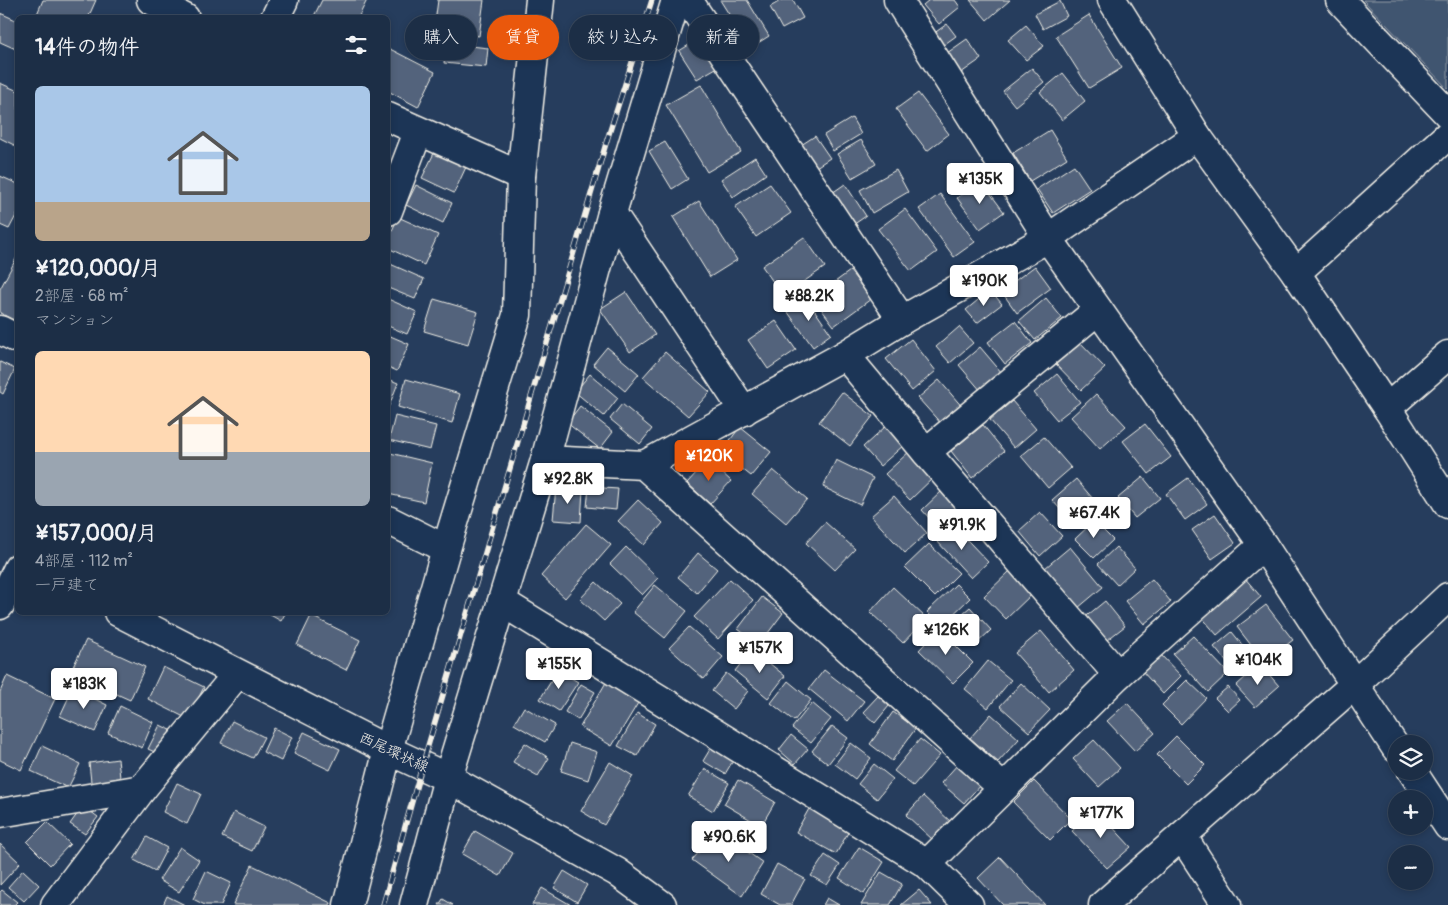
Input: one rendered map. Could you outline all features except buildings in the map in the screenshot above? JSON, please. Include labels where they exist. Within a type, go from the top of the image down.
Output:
[{"type":"street","points":[[151,0],[179,15]]},
{"type":"street","points":[[276,15],[284,0]]},
{"type":"street","points":[[348,905],[388,750],[446,549],[517,315],[521,176],[540,0]]},
{"type":"street","points":[[414,905],[448,778],[545,460],[612,213],[676,0]]},
{"type":"street","points":[[688,0],[902,320]]},
{"type":"street","points":[[898,0],[1048,238],[1263,545],[1388,736]]},
{"type":"street","points":[[1112,0],[1197,136],[1296,273],[1388,408],[1448,504]]},
{"type":"street","points":[[1340,0],[1448,114]]},
{"type":"street","points":[[390,118],[521,176]]},
{"type":"street","points":[[390,206],[418,132]]},
{"type":"street","points":[[1296,273],[1448,135]]},
{"type":"street","points":[[545,460],[644,465],[846,354],[902,320],[1048,238],[1197,136]]},
{"type":"street","points":[[612,213],[744,411]]},
{"type":"street","points":[[926,452],[1098,310]]},
{"type":"street","points":[[0,330],[15,338]]},
{"type":"street","points":[[846,354],[926,452],[1118,675]]},
{"type":"street","points":[[1388,408],[1448,355]]},
{"type":"street","points":[[644,465],[1003,788]]},
{"type":"street","points":[[390,521],[446,549]]},
{"type":"street","points":[[927,864],[1118,675],[1263,545]]},
{"type":"street","points":[[0,552],[15,560]]},
{"type":"street","points":[[0,605],[15,574]]},
{"type":"street","points":[[1104,905],[1354,685],[1448,597]]},
{"type":"street","points":[[502,602],[927,864],[968,905]]},
{"type":"street","name":"西尾環状線","points":[[124,615],[388,750],[448,778],[618,872],[662,905]]},
{"type":"street","points":[[56,905],[142,789],[237,674]]},
{"type":"street","points":[[1418,780],[1448,826]]},
{"type":"street","points":[[0,813],[142,789]]},
{"type":"street","points":[[1182,836],[1227,905]]},
{"type":"shaded area","points":[[1363,0],[1448,0],[1448,89]]},
{"type":"railway","points":[[383,905],[422,766],[607,140],[652,0]]}]
